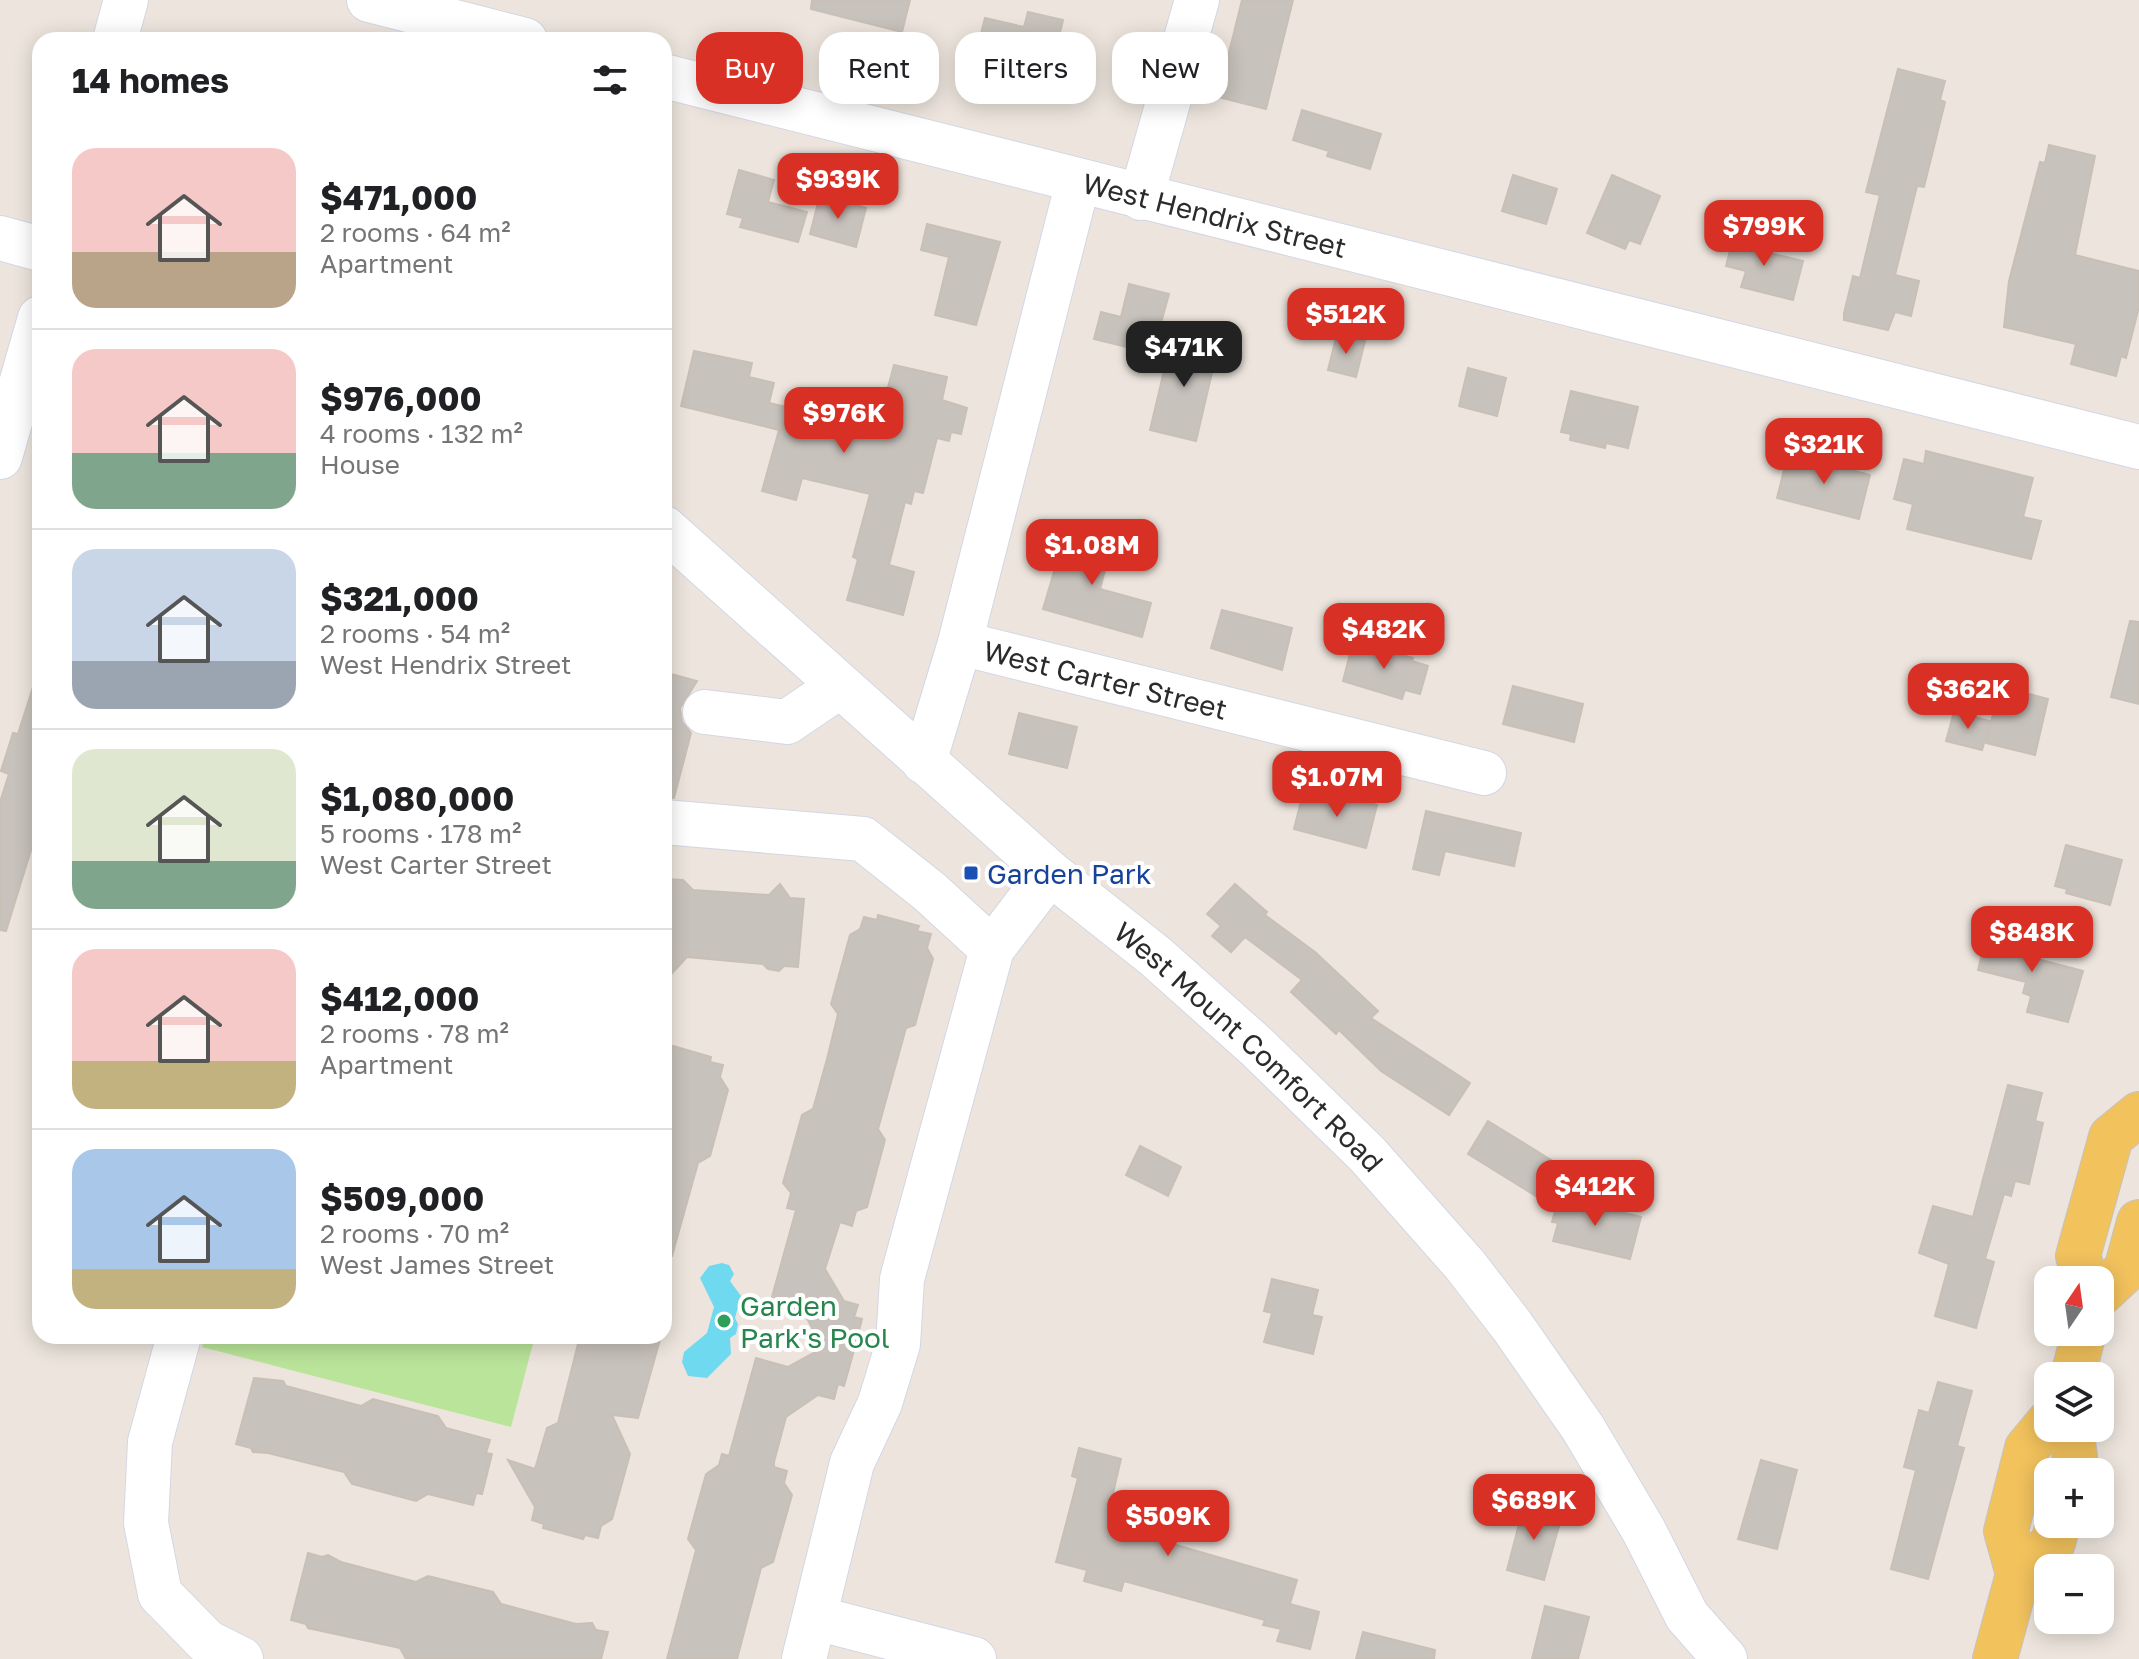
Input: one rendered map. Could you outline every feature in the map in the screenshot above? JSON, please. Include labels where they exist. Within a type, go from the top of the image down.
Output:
[{"type":"main road","points":[[2081,1266],[2078,1256],[2111,1137],[2139,1114]]},
{"type":"main road","points":[[2114,1281],[2126,1270],[2139,1222]]},
{"type":"main road","points":[[1995,1659],[2018,1574],[2006,1531],[2027,1448],[2034,1440]]},
{"type":"main road","points":[[2018,1574],[2053,1543],[2054,1538]]},
{"type":"street","points":[[117,32],[126,0]]},
{"type":"street","points":[[369,0],[494,32]]},
{"type":"street","points":[[1141,198],[1197,0]]},
{"type":"street","name":"West Hendrix Street","points":[[672,78],[2139,447]]},
{"type":"street","points":[[924,762],[960,643],[1078,182]]},
{"type":"street","points":[[0,238],[32,247]]},
{"type":"street","points":[[0,457],[32,346]]},
{"type":"street","name":"West Mount Comfort Road","points":[[672,535],[1050,873],[1155,956],[1257,1047],[1367,1154],[1437,1233],[1512,1326],[1583,1428],[1644,1531],[1687,1616],[1725,1659]]},
{"type":"street","name":"West Carter Street","points":[[960,643],[1484,773]]},
{"type":"street","points":[[705,712],[787,722],[840,686]]},
{"type":"street","points":[[672,823],[863,839],[930,892],[992,949]]},
{"type":"street","points":[[962,1658],[810,1639],[852,1463],[880,1403],[898,1344],[902,1279],[992,949],[1050,873]]},
{"type":"street","points":[[177,1344],[150,1442],[146,1523],[160,1594],[207,1642],[241,1659]]},
{"type":"green space","points":[[203,1344],[533,1344],[511,1427],[202,1347]]},
{"type":"water","name":"Garden Park's Pool","points":[[729,1265],[734,1274],[730,1281],[741,1296],[735,1318],[738,1324],[736,1334],[730,1338],[731,1354],[707,1378],[688,1376],[682,1362],[684,1352],[707,1333],[714,1307],[700,1278],[709,1266]]},
{"type":"building","points":[[812,0],[910,0],[902,32],[811,9]]},
{"type":"building","points":[[1242,0],[1293,0],[1266,109],[1228,100],[1228,57]]},
{"type":"building","points":[[1028,12],[1063,20],[1060,32],[981,32],[985,18],[1024,27]]},
{"type":"building","points":[[1898,69],[1945,81],[1940,100],[1945,102],[1924,187],[1917,186],[1895,275],[1919,281],[1911,316],[1895,312],[1888,330],[1844,320],[1844,313],[1853,276],[1860,278],[1880,195],[1866,192]]},
{"type":"building","points":[[1302,110],[1381,134],[1370,169],[1327,156],[1329,151],[1293,140]]},
{"type":"building","points":[[2049,145],[2095,156],[2075,255],[2139,271],[2139,307],[2126,358],[2121,356],[2116,376],[2071,364],[2076,344],[2004,327],[2009,281],[2040,162],[2045,163]]},
{"type":"building","points":[[739,170],[774,180],[768,202],[807,212],[798,242],[740,227],[743,218],[727,214]]},
{"type":"building","points":[[1513,175],[1557,189],[1546,224],[1502,211]]},
{"type":"building","points":[[1612,175],[1660,196],[1640,244],[1629,240],[1625,249],[1587,233]]},
{"type":"building","points":[[820,195],[866,208],[856,247],[810,234]]},
{"type":"building","points":[[927,224],[1000,242],[976,325],[935,315],[949,257],[921,250]]},
{"type":"building","points":[[1734,235],[1772,244],[1770,253],[1803,261],[1793,300],[1741,287],[1746,271],[1726,266]]},
{"type":"building","points":[[1129,284],[1169,294],[1159,330],[1165,332],[1160,355],[1094,339],[1101,312],[1121,317]]},
{"type":"building","points":[[1337,334],[1365,341],[1356,377],[1328,370]]},
{"type":"building","points":[[1172,337],[1218,347],[1196,441],[1150,430]]},
{"type":"building","points":[[694,351],[752,363],[749,377],[774,383],[769,403],[838,419],[841,408],[880,417],[894,365],[947,377],[942,400],[967,408],[961,434],[951,432],[949,441],[937,438],[923,493],[914,491],[911,504],[905,502],[889,565],[914,572],[903,615],[847,600],[858,559],[853,557],[870,494],[802,478],[796,500],[762,491],[779,430],[681,406]]},
{"type":"building","points":[[1468,368],[1506,378],[1497,416],[1459,406]]},
{"type":"building","points":[[1571,391],[1638,407],[1628,448],[1606,443],[1605,448],[1570,440],[1571,434],[1561,432]]},
{"type":"building","points":[[1926,451],[2033,478],[2023,517],[2041,521],[2031,559],[1907,529],[1913,504],[1894,499],[1904,459],[1924,464]]},
{"type":"building","points":[[1788,454],[1870,475],[1859,519],[1777,498]]},
{"type":"building","points":[[1067,528],[1113,540],[1100,589],[1151,603],[1142,637],[1043,609]]},
{"type":"building","points":[[1222,610],[1292,628],[1282,670],[1211,648]]},
{"type":"building","points":[[2130,621],[2139,622],[2139,704],[2111,697]]},
{"type":"building","points":[[1353,642],[1413,658],[1412,661],[1428,666],[1420,694],[1405,690],[1402,699],[1343,681]]},
{"type":"building","points":[[672,674],[697,681],[680,708],[682,722],[691,733],[674,798]]},
{"type":"building","points":[[1513,686],[1583,704],[1574,742],[1503,724]]},
{"type":"building","points":[[2007,688],[2048,699],[2035,755],[1986,743],[1995,706],[2002,708]]},
{"type":"building","points":[[32,690],[32,850],[6,931],[0,930],[0,802],[9,774],[1,771],[13,733],[18,734]]},
{"type":"building","points":[[1954,712],[1990,721],[1982,750],[1946,741]]},
{"type":"building","points":[[1019,713],[1077,727],[1067,768],[1009,754]]},
{"type":"building","points":[[1303,793],[1336,802],[1339,795],[1377,805],[1366,848],[1294,829]]},
{"type":"building","points":[[1426,811],[1521,833],[1514,866],[1445,851],[1439,875],[1413,869]]},
{"type":"building","points":[[2066,845],[2122,860],[2110,905],[2066,893],[2067,889],[2055,886]]},
{"type":"building","points":[[672,879],[683,880],[693,890],[769,895],[780,884],[790,898],[804,899],[798,967],[784,966],[779,971],[768,969],[763,964],[687,957],[672,973]]},
{"type":"building","points":[[1235,884],[1267,912],[1265,915],[1315,952],[1378,1011],[1371,1018],[1470,1083],[1449,1115],[1381,1071],[1339,1030],[1336,1034],[1291,992],[1302,980],[1245,937],[1231,952],[1212,936],[1221,926],[1207,914]]},
{"type":"building","points":[[878,915],[919,926],[917,931],[931,934],[927,948],[933,959],[915,1025],[906,1028],[878,1129],[885,1140],[867,1207],[856,1211],[852,1226],[840,1222],[825,1269],[844,1301],[858,1305],[854,1317],[862,1319],[844,1386],[838,1384],[834,1399],[818,1395],[786,1417],[774,1467],[787,1471],[784,1483],[792,1495],[773,1562],[761,1568],[737,1659],[667,1659],[696,1550],[688,1539],[706,1474],[719,1465],[722,1454],[729,1456],[756,1358],[788,1367],[823,1348],[804,1313],[770,1304],[796,1210],[787,1208],[791,1193],[783,1183],[802,1115],[813,1109],[827,1059],[838,1014],[831,1004],[850,935],[860,929],[864,917],[877,920]]},
{"type":"building","points":[[1989,926],[2027,936],[2022,955],[2083,971],[2068,1022],[2027,1012],[2031,996],[2023,993],[2026,982],[1978,970]]},
{"type":"building","points":[[673,1046],[711,1057],[710,1062],[723,1065],[720,1077],[728,1090],[710,1156],[698,1163],[672,1256]]},
{"type":"building","points":[[2008,1085],[2042,1093],[2035,1121],[2043,1123],[2029,1184],[2015,1181],[2011,1196],[2004,1194],[1985,1259],[1994,1262],[1976,1328],[1935,1316],[1949,1264],[1919,1253],[1933,1206],[1973,1217]]},
{"type":"building","points":[[1488,1121],[1556,1163],[1536,1196],[1468,1154]]},
{"type":"building","points":[[1140,1146],[1181,1167],[1168,1196],[1126,1175]]},
{"type":"building","points":[[1559,1197],[1641,1217],[1630,1259],[1553,1241],[1558,1223],[1552,1222]]},
{"type":"building","points":[[1272,1279],[1318,1290],[1312,1315],[1322,1317],[1313,1354],[1264,1342],[1272,1313],[1264,1311]]},
{"type":"building","points":[[578,1344],[659,1344],[638,1418],[612,1415],[630,1454],[612,1519],[601,1526],[598,1538],[585,1535],[583,1539],[543,1528],[544,1524],[532,1520],[535,1507],[508,1460],[535,1469],[547,1428],[558,1423]]},
{"type":"building","points":[[254,1378],[283,1381],[286,1386],[361,1406],[373,1399],[438,1416],[446,1428],[490,1440],[486,1453],[492,1454],[482,1494],[476,1493],[473,1505],[428,1494],[416,1501],[352,1484],[344,1472],[253,1452],[251,1448],[236,1444]]},
{"type":"building","points":[[1938,1382],[1972,1391],[1957,1446],[1964,1448],[1928,1579],[1891,1569],[1916,1470],[1904,1467],[1919,1410],[1929,1413]]},
{"type":"building","points":[[1079,1448],[1121,1459],[1110,1506],[1157,1519],[1152,1538],[1297,1580],[1290,1604],[1319,1612],[1310,1649],[1277,1641],[1281,1629],[1263,1625],[1265,1620],[1124,1581],[1121,1591],[1084,1581],[1087,1570],[1056,1562],[1078,1478],[1072,1476]]},
{"type":"building","points":[[1761,1460],[1797,1470],[1777,1549],[1738,1539]]},
{"type":"building","points":[[1524,1505],[1562,1515],[1544,1580],[1507,1570]]},
{"type":"building","points":[[308,1553],[322,1557],[328,1555],[341,1562],[416,1582],[428,1576],[493,1592],[501,1604],[576,1624],[592,1623],[596,1630],[608,1632],[601,1659],[406,1659],[400,1648],[308,1628],[306,1624],[291,1620]]},
{"type":"building","points":[[1545,1606],[1589,1617],[1578,1659],[1532,1659]]},
{"type":"building","points":[[1363,1632],[1435,1650],[1434,1659],[1356,1659]]},
{"type":"place","name":"Garden Park","points":[[971,873]]},
{"type":"place","name":"Garden Park's Pool","points":[[724,1321]]}]
